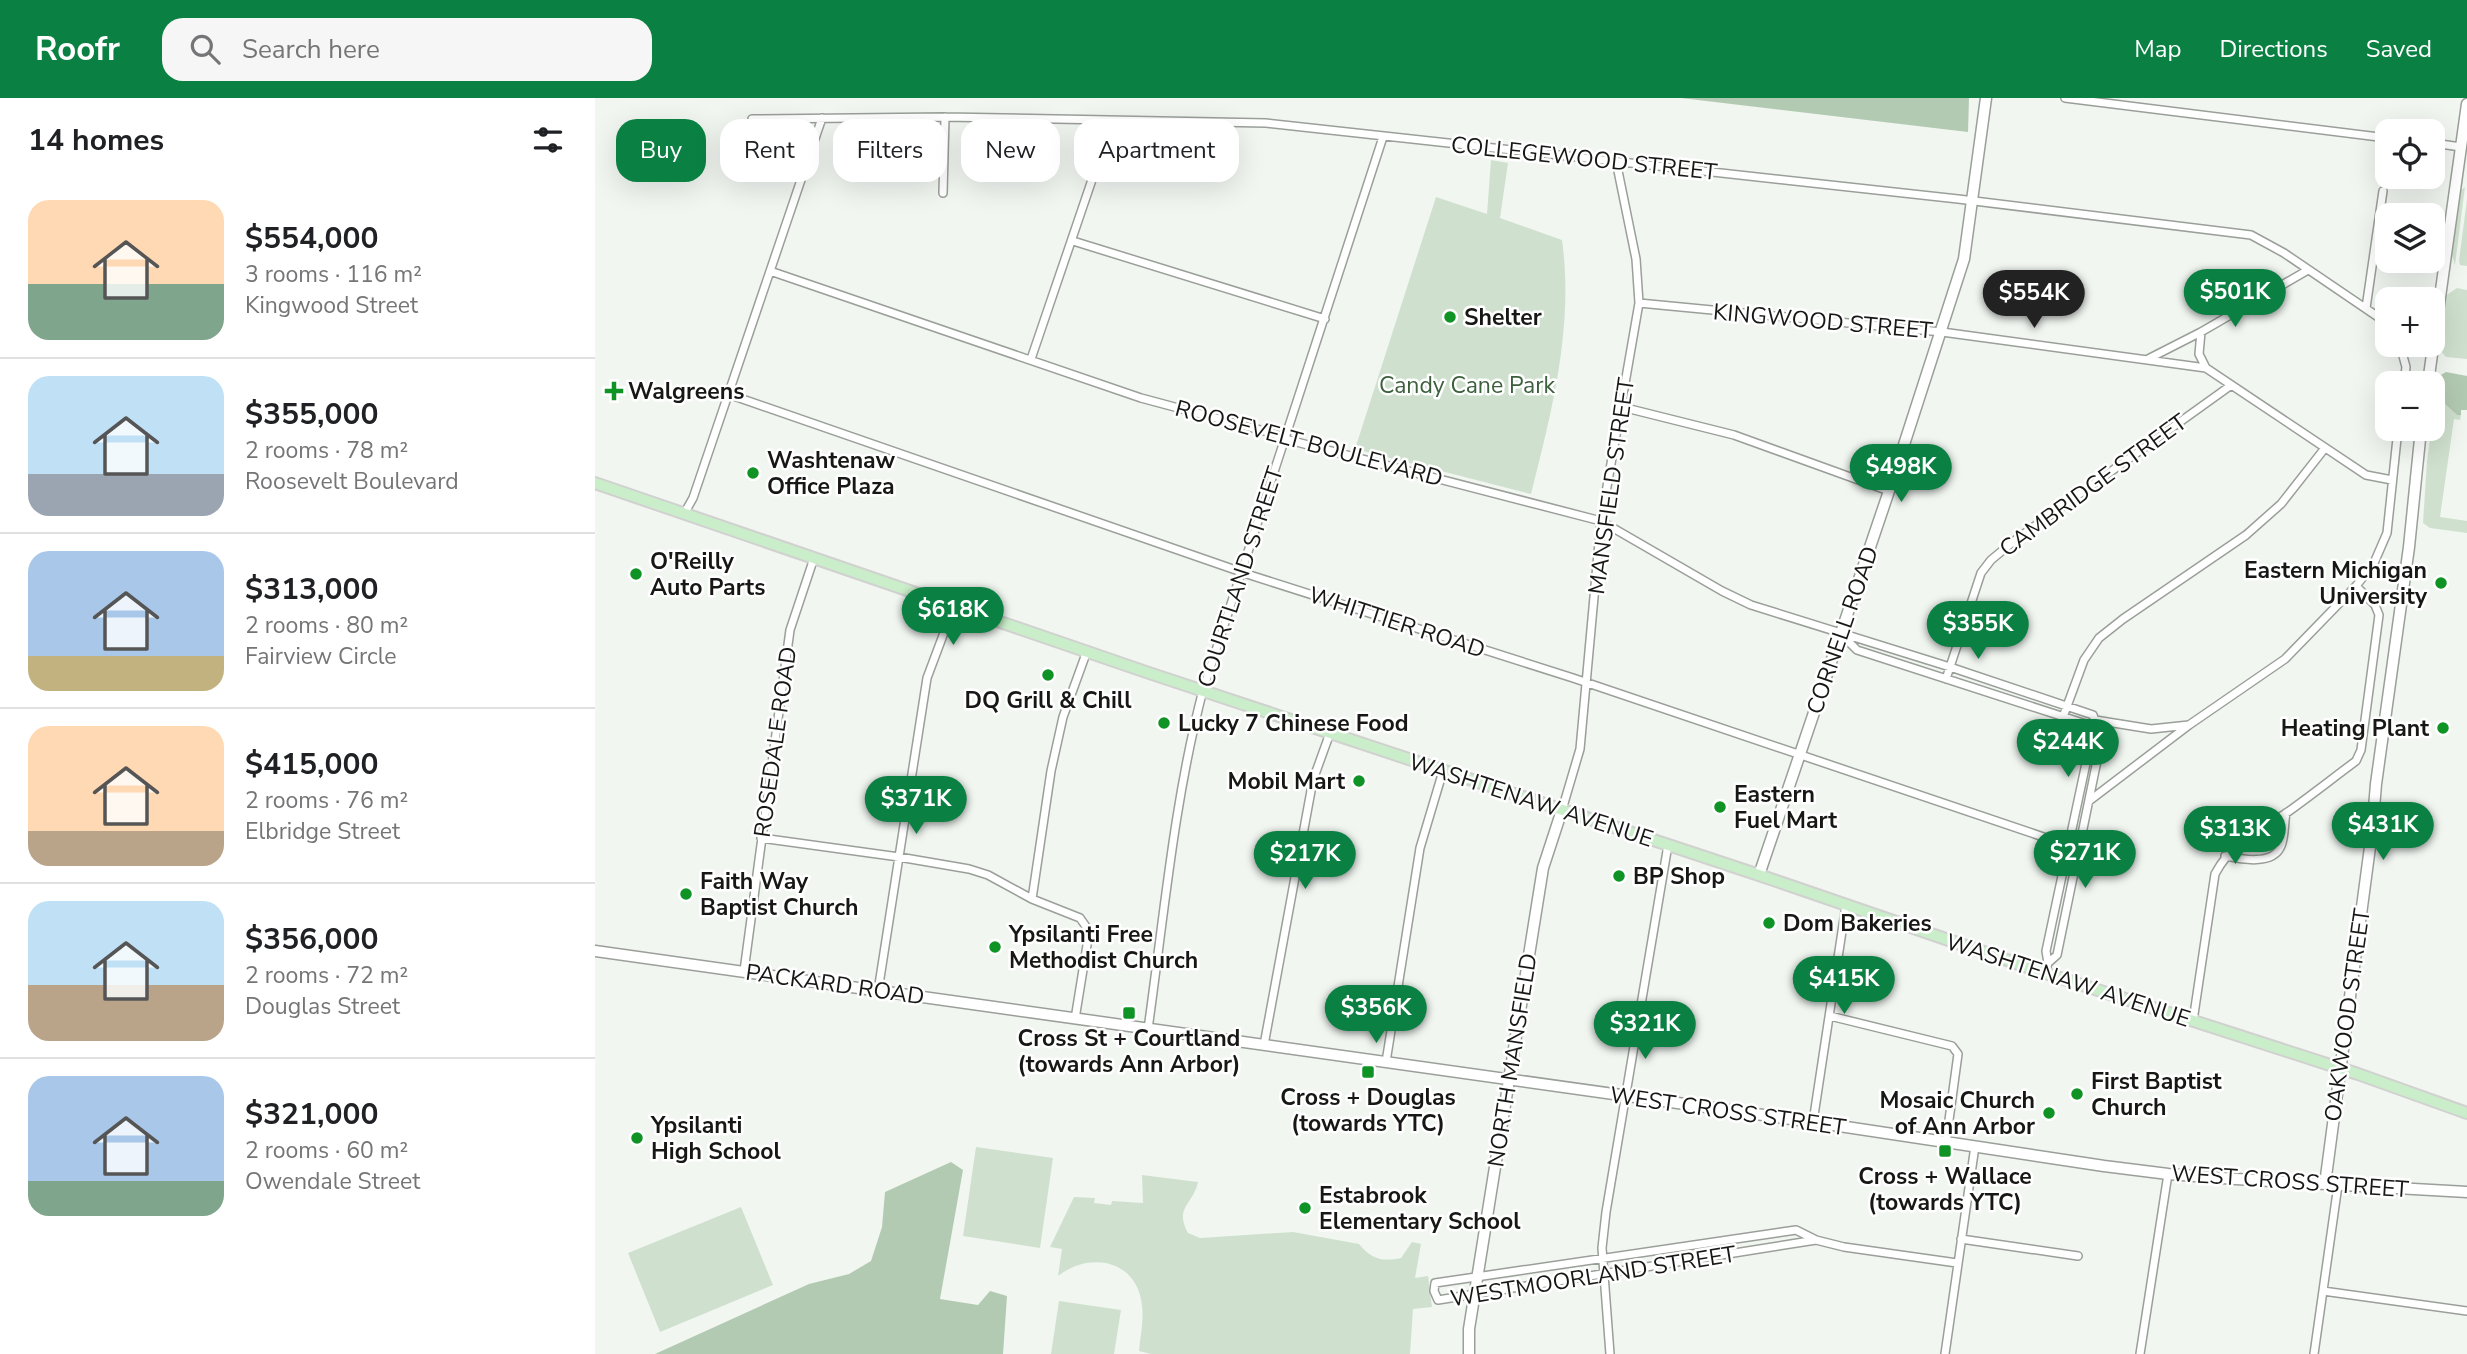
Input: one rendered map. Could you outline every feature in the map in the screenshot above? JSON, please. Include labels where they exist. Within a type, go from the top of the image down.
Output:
[{"type":"main road","name":"WASHTENAW AVENUE","points":[[595,484],[1329,733],[1846,905],[2047,968],[2193,1021],[2467,1113]]},
{"type":"street","name":"CORNELL ROAD","points":[[1759,875],[1942,332],[1964,259],[1986,98]]},
{"type":"street","points":[[2065,98],[2375,137]]},
{"type":"street","points":[[2430,371],[2467,104]]},
{"type":"street","name":"COLLEGEWOOD STREET","points":[[752,119],[946,117],[1074,120]]},
{"type":"street","points":[[943,193],[946,117]]},
{"type":"street","points":[[684,514],[693,498],[822,118]]},
{"type":"street","name":"COLLEGEWOOD STREET","points":[[1239,121],[1973,201],[2251,235],[2284,253],[2375,314]]},
{"type":"street","name":"COURTLAND STREET","points":[[1148,1029],[1179,797],[1189,742],[1203,690],[1383,137]]},
{"type":"street","points":[[2445,145],[2461,147]]},
{"type":"street","name":"MANSFIELD STREET","points":[[1562,810],[1577,763],[1601,521],[1639,303],[1636,259],[1616,161]]},
{"type":"street","points":[[1031,359],[1092,182]]},
{"type":"street","points":[[2366,308],[2383,191]]},
{"type":"street","points":[[1073,241],[1325,319]]},
{"type":"street","points":[[2147,360],[2308,270]]},
{"type":"street","name":"ROOSEVELT BOULEVARD","points":[[770,271],[1141,398],[1285,439],[1601,521],[1741,600],[2067,706],[2093,715],[2095,720]]},
{"type":"street","name":"KINGWOOD STREET","points":[[1639,303],[1942,332],[2206,368],[2366,475],[2392,480]]},
{"type":"street","points":[[2201,332],[2199,354],[2206,368]]},
{"type":"street","name":"CAMBRIDGE STREET","points":[[1946,679],[1981,573],[1991,560],[2230,386]]},
{"type":"street","name":"WHITTIER ROAD","points":[[727,394],[1241,572],[1586,683],[2079,849]]},
{"type":"street","points":[[1622,407],[1734,435],[1889,491]]},
{"type":"street","points":[[2089,801],[2189,725],[2285,659],[2356,586],[2374,563],[2387,533],[2397,441]]},
{"type":"street","name":"OAKWOOD STREET","points":[[2325,1184],[2372,832],[2383,727],[2409,547],[2420,441]]},
{"type":"street","points":[[2063,716],[2084,660],[2099,638],[2246,535],[2281,504],[2325,448]]},
{"type":"street","name":"ROSEDALE ROAD","points":[[744,971],[790,630],[814,558]]},
{"type":"street","points":[[2193,1021],[2215,874],[2225,856],[2242,841],[2286,813],[2356,761],[2361,750],[2379,615],[2375,605],[2356,586]]},
{"type":"street","points":[[879,991],[927,678],[954,606]]},
{"type":"street","name":"ROOSEVELT BOULEVARD","points":[[1840,634],[1857,650],[2089,725],[2095,720]]},
{"type":"street","points":[[1032,898],[1062,724],[1087,652]]},
{"type":"street","points":[[2047,968],[2046,951],[2095,720]]},
{"type":"street","name":"ROOSEVELT BOULEVARD","points":[[2095,720],[2151,729],[2189,725]]},
{"type":"street","points":[[2047,968],[2057,955],[2105,722]]},
{"type":"street","points":[[1264,1045],[1308,800],[1315,770],[1329,733]]},
{"type":"street","points":[[1386,1062],[1420,848],[1443,771]]},
{"type":"street","points":[[2078,798],[2089,801]]},
{"type":"street","name":"NORTH MANSFIELD","points":[[1469,1354],[1469,1329],[1474,1295],[1543,868],[1562,810]]},
{"type":"street","points":[[2225,856],[2251,860],[2266,858],[2276,853],[2281,846],[2286,813]]},
{"type":"street","points":[[761,838],[899,857],[979,872],[1080,918],[1087,928],[1088,939],[1075,1019]]},
{"type":"street","points":[[1610,1354],[1603,1275],[1606,1212],[1668,845]]},
{"type":"street","points":[[1813,1122],[1846,905]]},
{"type":"street","name":"PACKARD ROAD","points":[[595,951],[1075,1019]]},
{"type":"street","points":[[1830,1016],[1952,1046],[1958,1054],[1946,1142]]},
{"type":"street","name":"WEST CROSS STREET","points":[[1075,1019],[2168,1174],[2467,1192]]},
{"type":"street","points":[[1945,1354],[1975,1146]]},
{"type":"street","points":[[2140,1354],[2168,1174]]},
{"type":"street","points":[[2314,1354],[2338,1185]]},
{"type":"street","name":"WESTMOORLAND STREET","points":[[1816,1240],[1438,1300],[1434,1292],[1435,1283],[1796,1230],[1816,1240],[1844,1247],[1957,1263]]},
{"type":"street","points":[[1961,1239],[2078,1255]]},
{"type":"street","points":[[2323,1291],[2467,1311]]},
{"type":"green space","points":[[1681,98],[1969,98],[1968,132]]},
{"type":"green space","name":"Candy Cane Park","points":[[1491,160],[1508,163],[1500,218],[1562,240],[1565,272],[1563,336],[1553,400],[1531,494],[1355,449],[1436,197],[1487,214]]},
{"type":"green space","points":[[2465,187],[2455,265],[2452,255],[2461,190]]},
{"type":"green space","points":[[2467,199],[2467,266],[2460,265],[2459,261]]},
{"type":"green space","points":[[2457,288],[2467,290],[2467,359],[2445,356],[2445,296]]},
{"type":"green space","points":[[2445,373],[2467,376],[2467,410],[2461,410],[2461,415],[2457,415],[2445,404]]},
{"type":"green space","points":[[2445,404],[2457,415],[2461,415],[2460,420],[2454,419],[2440,517],[2467,521],[2467,533],[2430,528],[2423,523],[2430,441],[2445,441]]},
{"type":"green space","points":[[976,1147],[1053,1158],[1040,1248],[963,1236]]},
{"type":"green space","points":[[951,1162],[963,1170],[940,1299],[978,1305],[990,1291],[1007,1296],[1003,1354],[655,1354],[809,1284],[849,1274],[871,1261],[882,1227],[885,1192]]},
{"type":"green space","points":[[1142,1175],[1198,1182],[1183,1217],[1188,1233],[1200,1238],[1293,1232],[1359,1244],[1373,1256],[1388,1260],[1401,1258],[1412,1242],[1421,1244],[1415,1278],[1428,1276],[1432,1307],[1413,1309],[1410,1354],[1151,1354],[1139,1351],[1142,1306],[1139,1290],[1132,1278],[1111,1264],[1098,1262],[1071,1268],[1058,1276],[1062,1249],[1050,1247],[1074,1197],[1095,1198],[1094,1203],[1111,1205],[1112,1201],[1143,1203]]},
{"type":"green space","points":[[741,1207],[773,1285],[660,1332],[628,1253]]},
{"type":"green space","points":[[1059,1301],[1121,1310],[1114,1354],[1051,1354]]},
{"type":"place","name":"Shelter","points":[[1450,317]]},
{"type":"place","name":"Walgreens","points":[[614,391]]},
{"type":"place","name":"Washtenaw Office Plaza","points":[[753,473]]},
{"type":"place","name":"O'Reilly Auto Parts","points":[[636,574]]},
{"type":"place","name":"Eastern Michigan University","points":[[2441,583]]},
{"type":"place","name":"DQ Grill & Chill","points":[[1048,675]]},
{"type":"place","name":"Lucky 7 Chinese Food","points":[[1164,723]]},
{"type":"place","name":"Heating Plant","points":[[2443,728]]},
{"type":"place","name":"Mobil Mart","points":[[1359,781]]},
{"type":"place","name":"Eastern Fuel Mart","points":[[1720,807]]},
{"type":"place","name":"BP Shop","points":[[1619,876]]},
{"type":"place","name":"Faith Way Baptist Church","points":[[686,894]]},
{"type":"place","name":"Dom Bakeries","points":[[1769,923]]},
{"type":"place","name":"Ypsilanti Free Methodist Church","points":[[995,947]]},
{"type":"place","name":"Cross St + Courtland (towards Ann Arbor)","points":[[1129,1013]]},
{"type":"place","name":"Cross + Douglas (towards YTC)","points":[[1368,1072]]},
{"type":"place","name":"First Baptist Church","points":[[2077,1094]]},
{"type":"place","name":"Mosaic Church of Ann Arbor","points":[[2049,1113]]},
{"type":"place","name":"Ypsilanti High School","points":[[637,1138]]},
{"type":"place","name":"Cross + Wallace (towards YTC)","points":[[1945,1151]]},
{"type":"place","name":"Estabrook Elementary School","points":[[1305,1208]]}]
